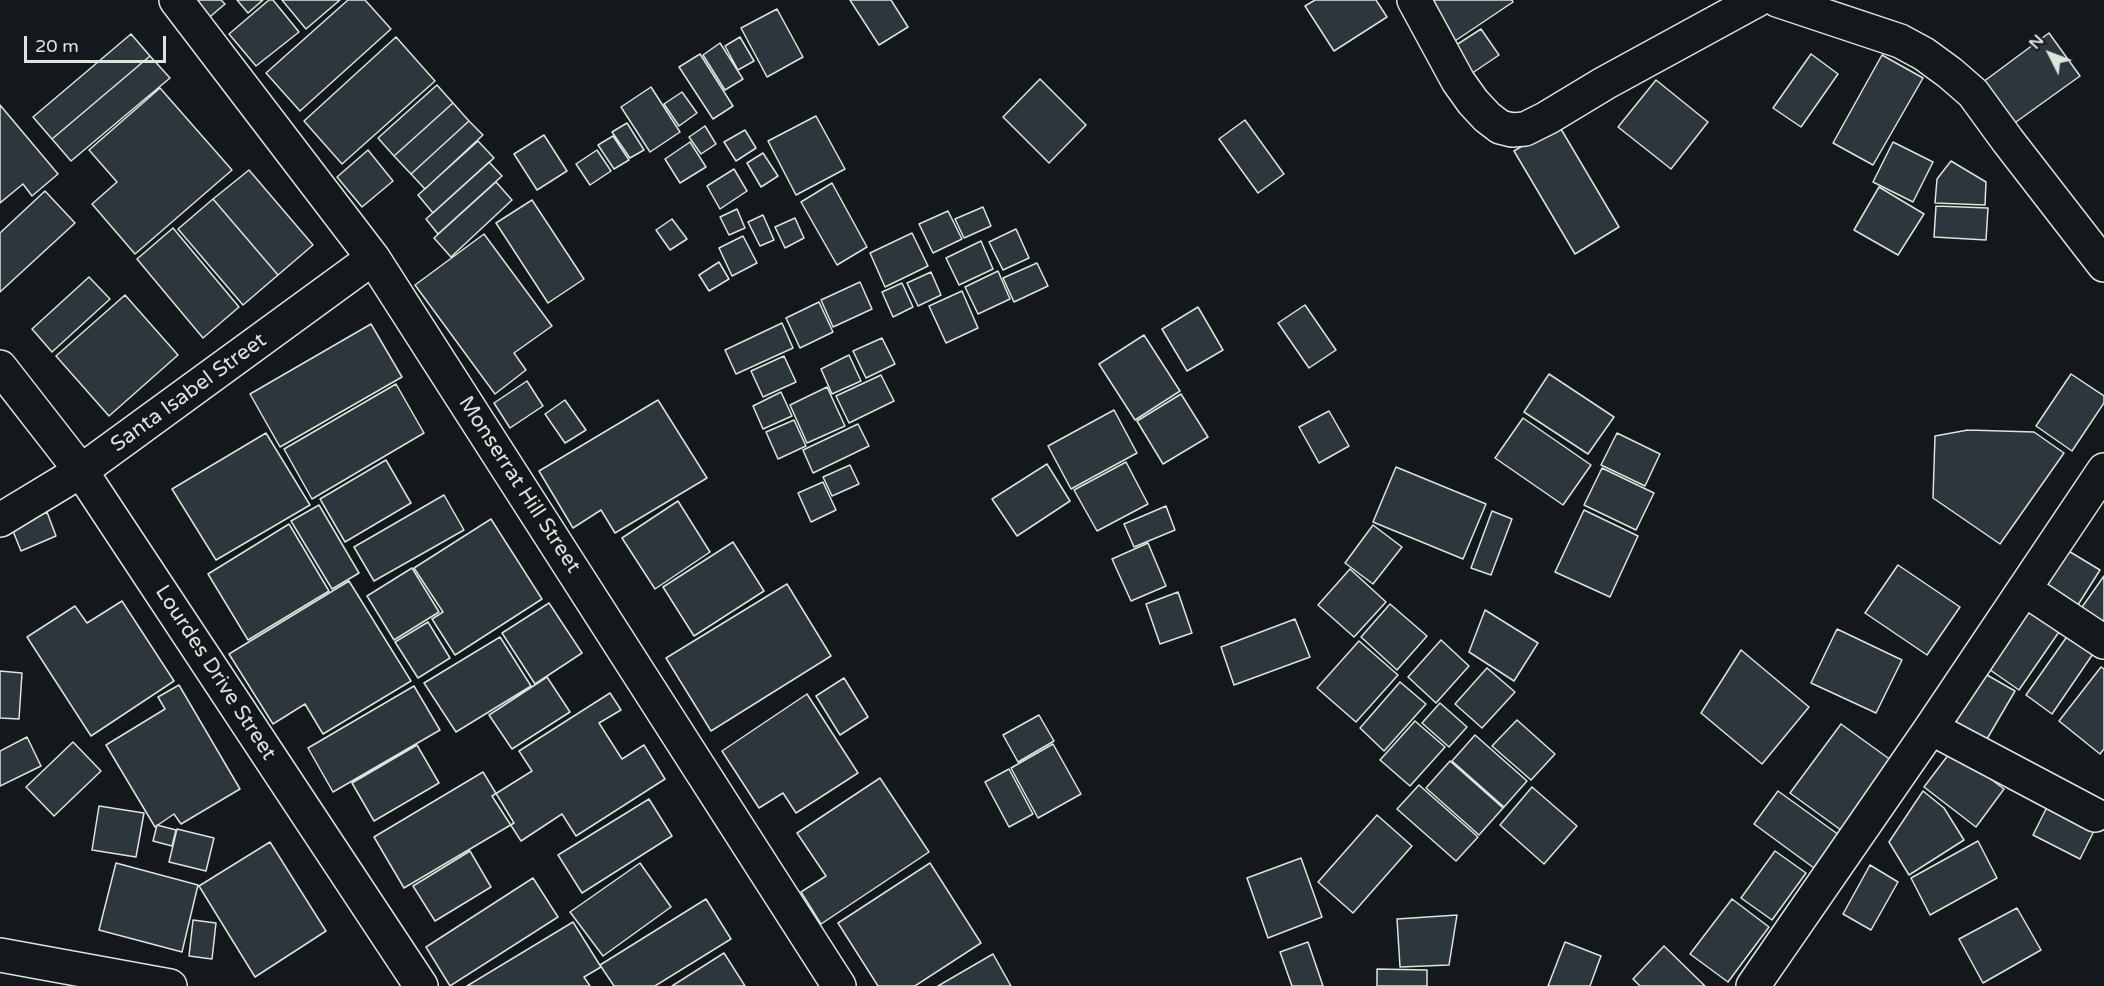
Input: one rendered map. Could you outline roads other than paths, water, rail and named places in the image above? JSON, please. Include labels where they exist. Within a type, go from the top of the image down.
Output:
[{"type":"street","name":"Monserrat Hill Street","points":[[176,0],[373,258],[839,986]]},
{"type":"street","points":[[1414,0],[1458,81],[1473,102],[1500,127],[1512,130],[1525,129],[1547,118],[1605,83],[1757,0]]},
{"type":"street","points":[[1777,0],[1900,42],[1924,54],[1950,73],[1973,93],[2104,265]]},
{"type":"street","name":"Santa Isabel Street","points":[[0,520],[81,471],[373,258]]},
{"type":"street","name":"Lourdes Drive Street","points":[[0,367],[81,471],[421,986]]},
{"type":"street","points":[[1754,986],[2104,470]]},
{"type":"street","points":[[2024,589],[2104,642]]},
{"type":"street","points":[[1931,728],[2095,815]]},
{"type":"street","points":[[0,955],[170,986]]}]
